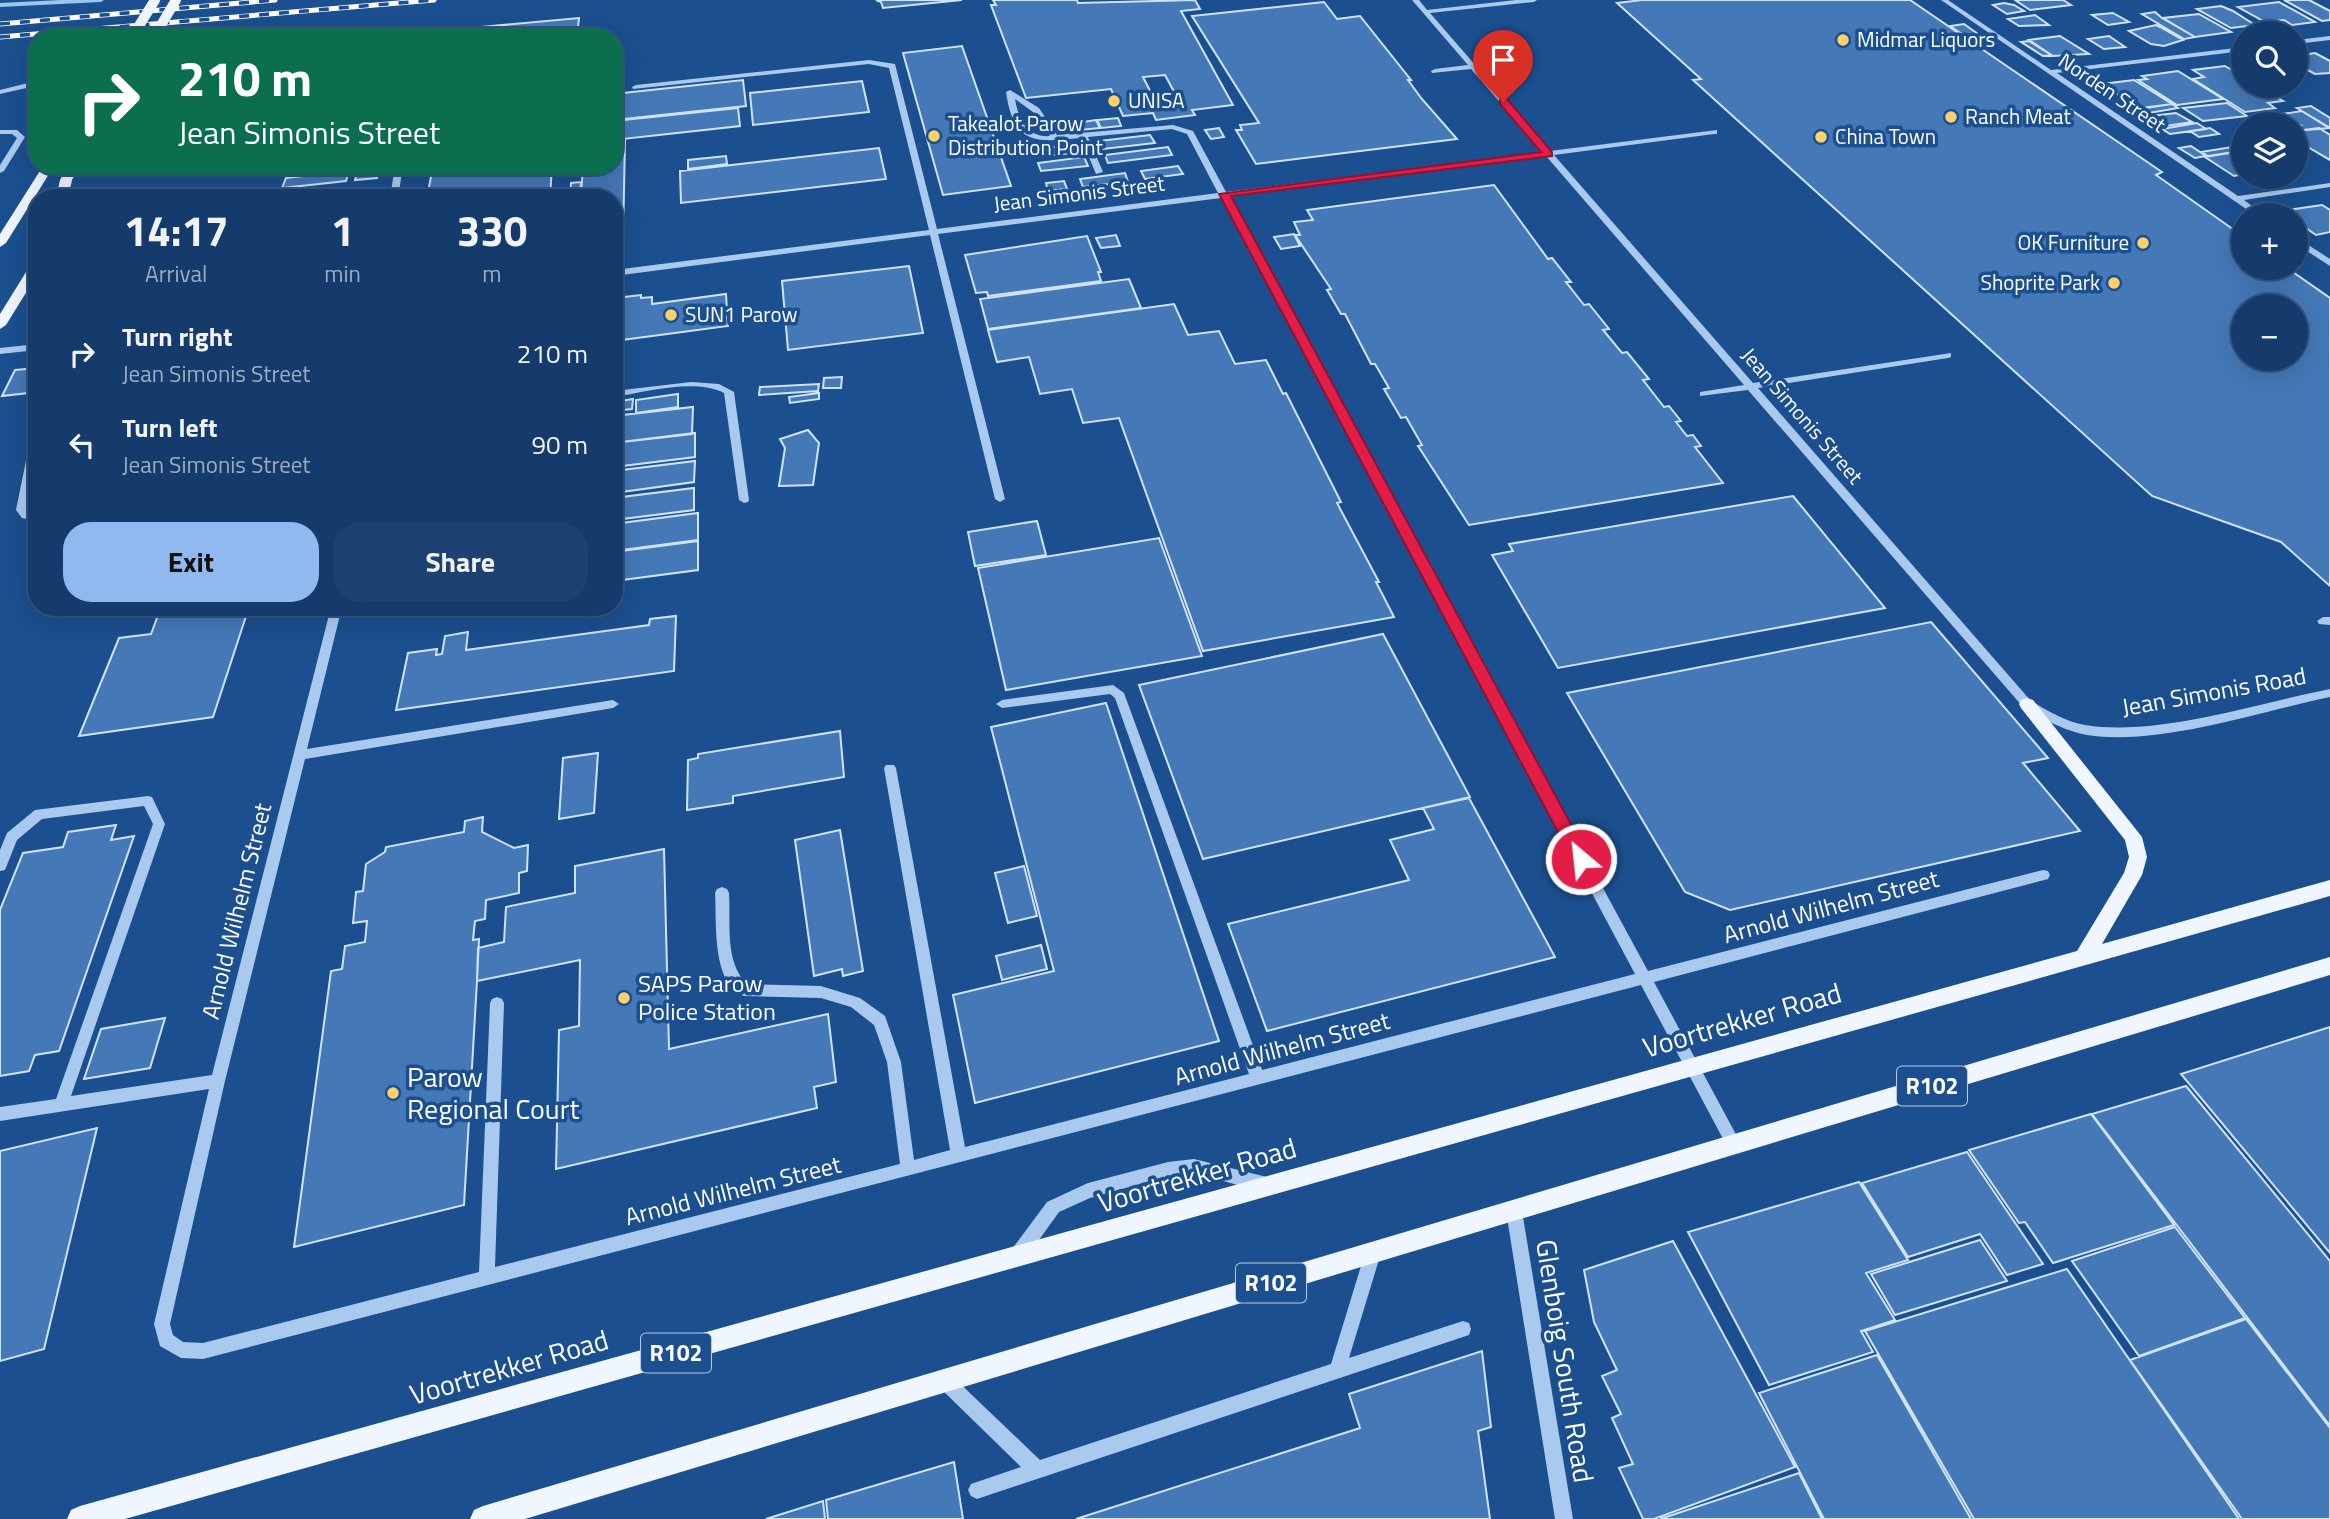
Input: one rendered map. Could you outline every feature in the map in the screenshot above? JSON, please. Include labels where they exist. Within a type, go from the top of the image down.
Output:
[{"type":"main road","points":[[138,28],[155,0]]},
{"type":"main road","points":[[159,28],[176,0]]},
{"type":"main road","points":[[0,243],[28,199]]},
{"type":"main road","points":[[0,325],[28,291]]},
{"type":"main road","points":[[2027,704],[2133,837],[2138,857],[2133,875],[2084,956]]},
{"type":"main road","name":"Voortrekker Road","points":[[80,1519],[2330,888]]},
{"type":"main road","name":"R102","points":[[483,1519],[2330,966]]},
{"type":"street","name":"Jean Simonis Street","points":[[1415,0],[2027,704]]},
{"type":"street","points":[[1425,12],[1534,0]]},
{"type":"street","name":"Norden Street","points":[[1944,0],[2242,203]]},
{"type":"street","points":[[2308,41],[2330,38]]},
{"type":"street","points":[[2051,72],[2231,50]]},
{"type":"street","points":[[636,87],[869,62],[889,64],[1000,499]]},
{"type":"street","points":[[1435,71],[1473,67]]},
{"type":"street","points":[[0,84],[28,84]]},
{"type":"street","points":[[0,92],[28,85]]},
{"type":"street","points":[[1056,139],[1035,110],[1010,92],[1015,117],[1025,132],[1035,137],[1056,139],[1161,127],[1182,128],[1190,132],[1734,1145]]},
{"type":"street","points":[[0,131],[13,132],[21,137],[0,171]]},
{"type":"street","points":[[1549,154],[1714,132]]},
{"type":"street","points":[[1084,136],[1099,172]]},
{"type":"street","name":"Jean Simonis Street","points":[[623,272],[1549,154]]},
{"type":"street","points":[[2236,199],[2330,186]]},
{"type":"street","points":[[2308,248],[2330,264]]},
{"type":"street","points":[[0,351],[28,348]]},
{"type":"street","points":[[1703,394],[1948,355]]},
{"type":"street","points":[[623,393],[700,384],[724,388],[729,392],[744,500]]},
{"type":"street","points":[[28,473],[21,505],[21,510],[28,516]]},
{"type":"street","name":"Arnold Wilhelm Street","points":[[335,616],[218,1081],[162,1324],[166,1340],[181,1350],[203,1351],[2043,875]]},
{"type":"street","points":[[1002,704],[1113,689],[1120,696],[1258,1079]]},
{"type":"street","name":"Jean Simonis Road","points":[[2027,704],[2064,724],[2107,732],[2161,728],[2330,693]]},
{"type":"street","points":[[299,755],[614,704]]},
{"type":"street","points":[[890,768],[959,1156]]},
{"type":"street","points":[[0,866],[12,837],[38,814],[148,801],[159,824],[61,1105]]},
{"type":"street","points":[[722,893],[729,972],[736,984],[744,990],[821,992],[855,1002],[880,1021],[894,1062],[908,1169]]},
{"type":"street","points":[[487,1278],[497,1003]]},
{"type":"street","points":[[0,1114],[218,1081]]},
{"type":"street","points":[[1016,1258],[1053,1207],[1088,1191],[1168,1169],[1194,1166],[1272,1186]]},
{"type":"street","name":"Glenboig South Road","points":[[1514,1211],[1564,1519]]},
{"type":"street","points":[[1337,1371],[1373,1253]]},
{"type":"street","points":[[977,1490],[1463,1329]]},
{"type":"street","points":[[945,1381],[1037,1471]]},
{"type":"building","points":[[876,0],[962,0],[883,8],[881,2]]},
{"type":"building","points":[[993,0],[1077,0],[1078,3],[1195,0],[1200,9],[1181,11],[1233,105],[1192,110],[1195,115],[1156,120],[1153,113],[1123,116],[1111,89],[1026,98],[991,5],[996,5]],"holes":[[[1165,75],[1179,101],[1157,104],[1143,77]]]},
{"type":"building","name":"Shoprite Park","points":[[1642,0],[1910,0],[2162,172],[2156,175],[2231,228],[2231,280],[2304,280],[2330,298],[2330,586],[2281,542],[2152,496],[1693,80],[1701,79],[1617,3]]},
{"type":"building","points":[[2015,0],[2063,0],[2071,5],[2030,10]]},
{"type":"building","points":[[2284,0],[2309,0],[2330,11],[2330,20],[2322,21]]},
{"type":"building","points":[[1324,2],[1337,19],[1360,16],[1411,80],[1408,80],[1421,98],[1457,139],[1256,164],[1236,130],[1242,130],[1240,125],[1259,123],[1192,16]]},
{"type":"building","points":[[2279,2],[2315,22],[2263,21],[2238,7]]},
{"type":"building","points":[[2004,3],[2024,11],[2007,14],[1993,5]]},
{"type":"building","points":[[2221,6],[2249,21],[2231,21],[2231,28],[2197,9]]},
{"type":"building","points":[[2155,12],[2195,37],[2184,39],[2142,14]]},
{"type":"building","points":[[2113,13],[2129,22],[2108,25],[2092,15]]},
{"type":"building","points":[[2199,14],[2231,32],[2195,37],[2163,18]]},
{"type":"building","points":[[2035,15],[2049,25],[2019,26],[2008,19]]},
{"type":"building","points":[[579,18],[578,28],[471,28]]},
{"type":"building","points":[[1964,24],[1989,42],[1975,43],[1950,26]]},
{"type":"building","points":[[2156,25],[2183,40],[2164,46],[2151,44],[2129,31]]},
{"type":"building","points":[[2060,36],[2089,54],[2053,56],[2029,40]]},
{"type":"building","points":[[2109,36],[2125,47],[2104,49],[2088,39]]},
{"type":"building","points":[[2029,41],[2051,55],[2043,56],[2021,42]]},
{"type":"building","points":[[962,46],[1011,186],[943,195],[903,53]]},
{"type":"building","points":[[2315,53],[2330,61],[2330,73],[2315,74],[2308,70],[2308,54]]},
{"type":"building","points":[[2225,66],[2231,69],[2231,98],[2278,98],[2283,101],[2268,103],[2275,108],[2245,112],[2193,79],[2204,77],[2193,70]]},
{"type":"building","points":[[2178,71],[2223,99],[2177,105],[2138,80],[2147,79],[2142,76]]},
{"type":"building","points":[[743,80],[746,106],[623,119],[623,93]]},
{"type":"building","points":[[2134,80],[2172,104],[2140,109],[2102,84]]},
{"type":"building","points":[[862,81],[869,112],[753,125],[750,93]]},
{"type":"building","points":[[2227,103],[2241,112],[2231,112],[2231,118],[2203,121],[2183,108]]},
{"type":"building","points":[[2172,104],[2178,108],[2149,113],[2142,108]]},
{"type":"building","points":[[2311,106],[2330,118],[2330,128],[2308,115],[2308,112],[2297,108]]},
{"type":"building","points":[[738,108],[740,126],[623,139],[623,120]]},
{"type":"building","points":[[2144,112],[2164,126],[2150,128],[2129,114]]},
{"type":"building","points":[[2176,113],[2192,122],[2166,126],[2151,116]]},
{"type":"building","points":[[2308,115],[2329,128],[2308,130]]},
{"type":"building","points":[[1118,118],[1121,126],[1101,128],[1097,120]]},
{"type":"building","points":[[1096,120],[1100,128],[1080,130],[1076,123]]},
{"type":"building","points":[[1076,123],[1079,130],[1060,132],[1057,125]]},
{"type":"building","points":[[2197,123],[2206,129],[2170,134],[2162,129]]},
{"type":"building","points":[[1219,128],[1224,137],[1211,139],[1205,130]]},
{"type":"building","points":[[2210,128],[2219,134],[2199,137],[2190,131]]},
{"type":"building","points":[[2319,128],[2330,135],[2330,160],[2308,147],[2308,129]]},
{"type":"building","points":[[1150,135],[1155,143],[1103,149],[1099,141]]},
{"type":"building","points":[[625,140],[623,239],[623,189],[582,189],[582,175],[623,175]]},
{"type":"building","points":[[1077,144],[1081,152],[1037,157],[1034,149]]},
{"type":"building","points":[[2191,146],[2206,156],[2195,158],[2179,148]]},
{"type":"building","points":[[1168,147],[1172,155],[1108,163],[1105,155]]},
{"type":"building","points":[[2231,147],[2231,152],[2208,156],[2201,152]]},
{"type":"building","points":[[879,148],[886,179],[681,203],[680,171]]},
{"type":"building","points":[[2231,153],[2231,174],[2205,157]]},
{"type":"building","points":[[726,156],[727,164],[688,169],[688,160]]},
{"type":"building","points":[[1084,157],[1088,166],[1041,171],[1038,163]]},
{"type":"building","points":[[1178,166],[1183,174],[1145,179],[1141,171]]},
{"type":"building","points":[[1125,173],[1128,182],[1083,187],[1080,179]]},
{"type":"building","points":[[348,175],[346,181],[282,188],[286,178]]},
{"type":"building","points":[[356,175],[378,175],[377,178],[355,180]]},
{"type":"building","points":[[431,175],[551,175],[551,189],[429,189]]},
{"type":"building","points":[[1064,181],[1067,189],[1048,191],[1046,183]]},
{"type":"building","points":[[581,182],[580,189],[571,189],[571,183]]},
{"type":"building","points":[[1494,185],[1548,259],[1552,258],[1571,282],[1566,282],[1584,305],[1589,304],[1609,329],[1603,330],[1622,353],[1627,352],[1649,379],[1643,380],[1664,407],[1669,406],[1681,421],[1676,422],[1687,436],[1693,435],[1701,446],[1695,447],[1723,483],[1469,525],[1418,446],[1422,445],[1406,417],[1401,418],[1384,389],[1389,388],[1375,364],[1371,364],[1345,314],[1341,314],[1327,290],[1331,289],[1295,235],[1300,235],[1294,222],[1313,220],[1307,210]]},
{"type":"building","points":[[2322,205],[2330,210],[2330,232],[2316,235],[2308,229],[2308,207]]},
{"type":"building","points":[[1294,234],[1300,246],[1281,249],[1274,237]]},
{"type":"building","points":[[1116,235],[1120,246],[1101,248],[1096,238]]},
{"type":"building","points":[[1087,236],[1101,272],[1098,272],[1101,281],[988,296],[987,292],[976,293],[965,255]]},
{"type":"building","points":[[909,266],[923,333],[788,350],[782,281]]},
{"type":"building","points":[[1129,279],[1141,308],[988,329],[980,299]]},
{"type":"building","name":"SUN1 Parow","points":[[726,294],[728,326],[623,340],[623,297],[652,297],[652,304]]},
{"type":"building","points":[[1174,304],[1188,335],[1219,331],[1235,364],[1266,360],[1283,394],[1286,393],[1341,502],[1337,503],[1379,582],[1376,582],[1394,617],[1203,651],[1119,418],[1083,423],[1072,389],[1040,394],[1029,357],[997,362],[988,330]]},
{"type":"building","points":[[28,369],[28,393],[2,396],[15,370]]},
{"type":"building","points":[[842,377],[841,388],[823,388],[824,378]]},
{"type":"building","points":[[819,384],[818,391],[759,395],[760,387]]},
{"type":"building","points":[[819,393],[819,399],[790,403],[789,397]]},
{"type":"building","points":[[678,394],[678,407],[636,413],[636,400]]},
{"type":"building","points":[[633,399],[632,409],[623,410],[623,401]]},
{"type":"building","points":[[693,407],[692,434],[623,442],[623,415]]},
{"type":"building","points":[[808,430],[819,443],[813,485],[779,486],[785,448],[780,439]]},
{"type":"building","points":[[695,433],[695,457],[623,466],[623,442]]},
{"type":"building","points":[[695,461],[694,482],[623,492],[623,470]]},
{"type":"building","points":[[694,488],[694,510],[623,519],[623,497]]},
{"type":"building","points":[[1793,496],[1885,608],[1558,668],[1492,555],[1513,551],[1509,544]]},
{"type":"building","points":[[698,513],[698,540],[623,550],[623,523]]},
{"type":"building","points":[[1037,521],[1046,555],[975,566],[968,532]]},
{"type":"building","points":[[1159,538],[1202,656],[1006,690],[978,568]]},
{"type":"building","points":[[698,541],[698,570],[623,580],[623,551]]},
{"type":"building","points":[[158,616],[246,616],[213,717],[79,736],[119,638],[151,634]]},
{"type":"building","points":[[676,616],[674,671],[396,710],[408,653],[437,649],[436,655],[442,654],[445,636],[468,632],[466,650],[649,625],[650,619]]},
{"type":"building","points":[[1931,622],[2048,758],[2023,763],[2080,831],[1730,910],[1685,892],[1567,693]]},
{"type":"building","points":[[1383,634],[1470,797],[1203,859],[1139,685]]},
{"type":"building","points":[[1106,703],[1219,1041],[975,1103],[953,995],[1054,971],[991,727]]},
{"type":"building","points":[[840,731],[844,777],[733,796],[733,803],[687,810],[688,760],[698,758],[698,754]]},
{"type":"building","points":[[598,753],[594,813],[559,819],[563,758]]},
{"type":"building","points":[[1469,798],[1555,957],[1267,1031],[1228,924],[1409,880],[1390,840],[1434,829],[1423,808]]},
{"type":"building","name":"Parow Regional Court","points":[[483,817],[482,832],[514,848],[528,845],[527,871],[519,873],[519,893],[486,900],[485,919],[475,921],[473,940],[479,939],[464,1205],[294,1247],[331,971],[342,969],[345,946],[365,942],[367,921],[353,923],[356,892],[363,891],[366,864],[385,852],[386,847],[464,832],[465,821]]},
{"type":"building","points":[[116,825],[111,840],[134,836],[59,1051],[35,1055],[29,1071],[0,1076],[0,910],[23,853],[63,847],[68,832]]},
{"type":"building","points":[[840,830],[863,971],[843,976],[842,969],[814,976],[795,840]]},
{"type":"building","name":"SAPS Parow Police Station","points":[[664,849],[669,1049],[828,1014],[836,1082],[814,1087],[817,1108],[556,1169],[559,1030],[579,1026],[580,960],[477,981],[478,948],[504,942],[506,907],[575,893],[575,866]]},
{"type":"building","points":[[1024,866],[1037,916],[1008,923],[995,873]]},
{"type":"building","points":[[1041,945],[1047,969],[1002,980],[996,956]]},
{"type":"building","points":[[165,1018],[150,1068],[84,1079],[101,1029]]},
{"type":"building","points":[[2330,1027],[2330,1253],[2181,1074]]},
{"type":"building","points":[[2186,1086],[2330,1261],[2330,1426],[2092,1114]]},
{"type":"building","points":[[2091,1114],[2174,1225],[2053,1263],[2025,1222],[2019,1223],[1969,1150]]},
{"type":"building","points":[[97,1128],[44,1349],[0,1361],[0,1151]]},
{"type":"building","points":[[1967,1152],[2043,1264],[2007,1275],[1980,1234],[1908,1257],[1862,1183]]},
{"type":"building","points":[[1859,1182],[1908,1260],[1866,1273],[1895,1320],[1861,1331],[1873,1352],[1769,1385],[1688,1232]]},
{"type":"building","points":[[2175,1227],[2245,1318],[2139,1356],[2072,1261]]},
{"type":"building","points":[[1980,1240],[2007,1281],[1895,1315],[1871,1274]]},
{"type":"building","points":[[1673,1241],[1795,1467],[1654,1519],[1643,1519],[1619,1468],[1633,1464],[1612,1418],[1621,1414],[1602,1376],[1617,1370],[1594,1322],[1584,1270]]},
{"type":"building","points":[[2067,1269],[2239,1519],[1974,1519],[1865,1331]]},
{"type":"building","points":[[2246,1319],[2330,1428],[2330,1519],[2242,1519],[2130,1360]]},
{"type":"building","points":[[1482,1351],[1491,1427],[1478,1431],[1490,1519],[1076,1519],[1360,1428],[1349,1394]]},
{"type":"building","points":[[1877,1355],[1971,1519],[1824,1519],[1759,1393]]},
{"type":"building","points":[[954,1462],[963,1519],[828,1519],[826,1500]]},
{"type":"building","points":[[1799,1473],[1822,1519],[1660,1519]]},
{"type":"building","points":[[823,1501],[825,1519],[766,1519]]},
{"type":"waterway","points":[[0,5],[101,0]]},
{"type":"railway","points":[[0,24],[275,0]]},
{"type":"railway","points":[[106,28],[434,0]]},
{"type":"railway","points":[[0,37],[28,35]]},
{"type":"place","name":"Midmar Liquors","points":[[1843,40]]},
{"type":"place","name":"UNISA","points":[[1114,101]]},
{"type":"place","name":"Ranch Meat","points":[[1951,117]]},
{"type":"place","name":"Takealot Parow Distribution Point","points":[[934,136]]},
{"type":"place","name":"China Town","points":[[1821,137]]},
{"type":"place","name":"OK Furniture","points":[[2143,243]]},
{"type":"place","name":"Shoprite Park","points":[[2114,283]]},
{"type":"place","name":"SUN1 Parow","points":[[671,315]]},
{"type":"place","name":"SAPS Parow Police Station","points":[[624,998]]},
{"type":"place","name":"Parow Regional Court","points":[[393,1093]]},
{"type":"route","points":[[1503,102],[1549,154],[1224,194],[1581,859]]}]
